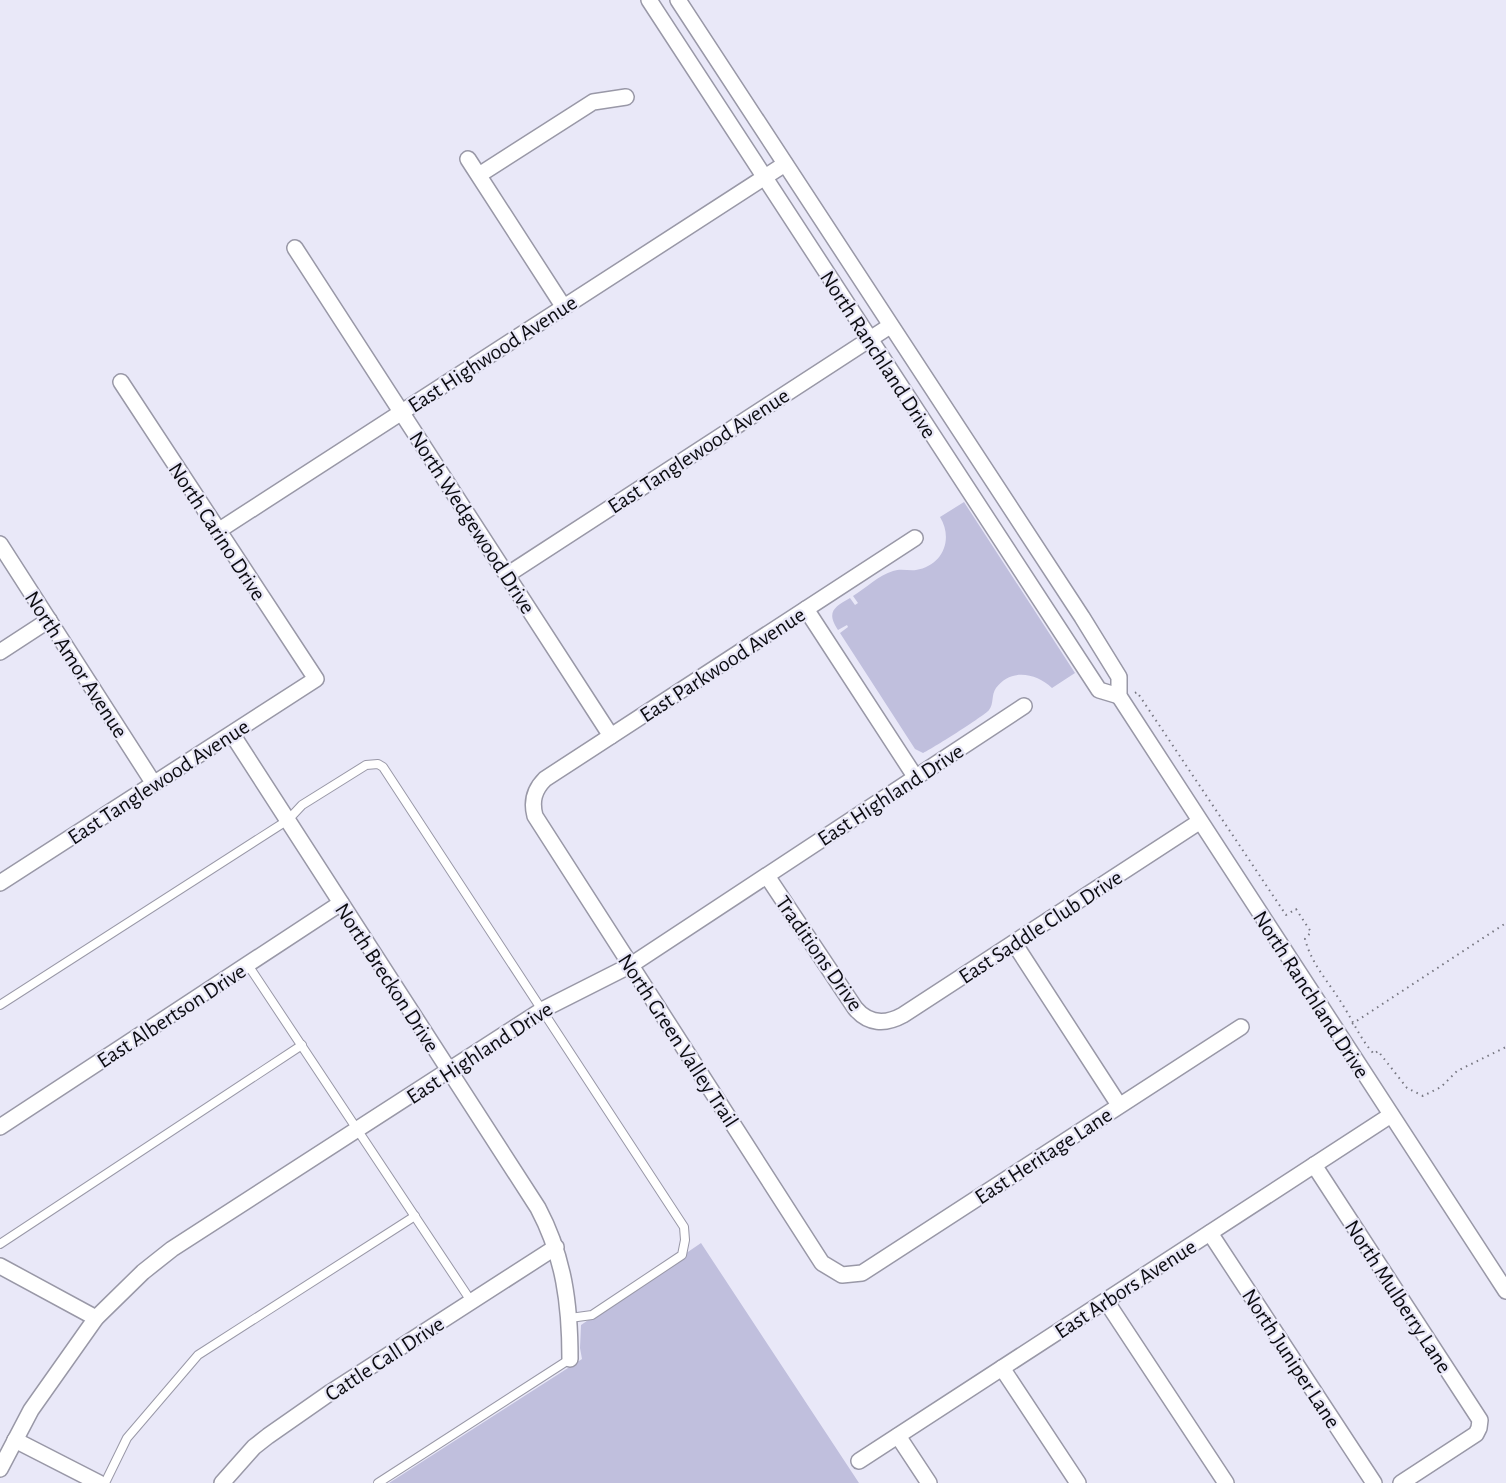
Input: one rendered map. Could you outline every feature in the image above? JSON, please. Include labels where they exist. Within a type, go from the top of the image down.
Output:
[{"type":"street","name":"North Ranchland Drive","points":[[649,0],[1099,690],[1119,696]]},
{"type":"street","name":"North Ranchland Drive","points":[[678,0],[1088,627],[1119,677],[1119,696],[1506,1291]]},
{"type":"street","points":[[479,175],[593,102],[626,96]]},
{"type":"street","points":[[468,159],[563,306]]},
{"type":"street","name":"East Highwood Avenue","points":[[218,531],[785,164]]},
{"type":"street","name":"North Wedgewood Drive","points":[[295,248],[611,736]]},
{"type":"street","name":"East Tanglewood Avenue","points":[[507,575],[890,326]]},
{"type":"street","name":"North Carino Drive","points":[[122,382],[316,679]]},
{"type":"street","name":"East Parkwood Avenue","points":[[534,794],[545,779],[915,538]]},
{"type":"street","name":"North Amor Avenue","points":[[0,544],[154,784]]},
{"type":"street","points":[[806,609],[916,778]]},
{"type":"street","points":[[0,652],[49,620]]},
{"type":"street","name":"East Tanglewood Avenue","points":[[0,883],[316,679]]},
{"type":"street","name":"East Highland Drive","points":[[0,1468],[31,1410],[96,1318],[143,1272],[172,1249],[542,1010],[631,965],[1024,706]]},
{"type":"street","name":"North Breckon Drive","points":[[232,734],[538,1208],[556,1247],[562,1270],[570,1318],[570,1359]]},
{"type":"street","name":"North Green Valley Trail","points":[[534,794],[532,805],[535,816],[822,1263],[842,1275]]},
{"type":"street","name":"East Saddle Club Drive","points":[[878,1022],[886,1022],[903,1015],[1199,822]]},
{"type":"street","name":"Traditions Drive","points":[[767,876],[855,1008],[861,1015],[878,1022]]},
{"type":"street","name":"East Albertson Drive","points":[[0,1126],[341,903]]},
{"type":"street","points":[[1014,943],[1119,1105]]},
{"type":"street","name":"East Heritage Lane","points":[[842,1275],[862,1273],[1241,1027]]},
{"type":"street","name":"East Arbors Avenue","points":[[859,1461],[1391,1114]]},
{"type":"street","name":"North Mulberry Lane","points":[[1314,1165],[1478,1416],[1479,1428],[1476,1434],[1401,1483]]},
{"type":"street","name":"North Juniper Lane","points":[[1210,1233],[1374,1483]]},
{"type":"street","name":"Cattle Call Drive","points":[[222,1483],[254,1447],[268,1436],[331,1392],[556,1247]]},
{"type":"street","points":[[0,1266],[96,1318]]},
{"type":"street","points":[[1106,1300],[1226,1483]]},
{"type":"street","points":[[1002,1368],[1078,1483]]},
{"type":"street","points":[[898,1436],[928,1483]]},
{"type":"street","points":[[15,1440],[99,1483]]},
{"type":"lane","points":[[0,1005],[288,820],[302,805],[366,765],[378,764],[383,767],[684,1227],[685,1240],[682,1255],[591,1315],[570,1318]]},
{"type":"lane","points":[[248,965],[471,1301]]},
{"type":"lane","points":[[0,1244],[302,1045]]},
{"type":"lane","points":[[105,1483],[127,1438],[198,1354],[415,1216]]},
{"type":"lane","points":[[378,1483],[570,1359]]},
{"type":"path","points":[[1119,696],[1137,692],[1286,915],[1296,909],[1311,932],[1305,939],[1310,956],[1367,1046],[1374,1054],[1378,1051],[1407,1088],[1423,1096],[1441,1087],[1457,1071],[1506,1047]]},
{"type":"path","points":[[1352,1023],[1506,923]]},
{"type":"shaded area","points":[[964,502],[1075,673],[1052,688],[1031,676],[1009,677],[996,688],[989,710],[923,753],[915,749],[840,633],[848,627],[847,625],[838,630],[832,614],[836,607],[850,598],[855,605],[858,603],[853,596],[883,575],[896,570],[925,568],[939,558],[943,551],[946,534],[940,517]]},
{"type":"shaded area","points":[[701,1243],[859,1483],[389,1483],[582,1359],[581,1325]]}]
